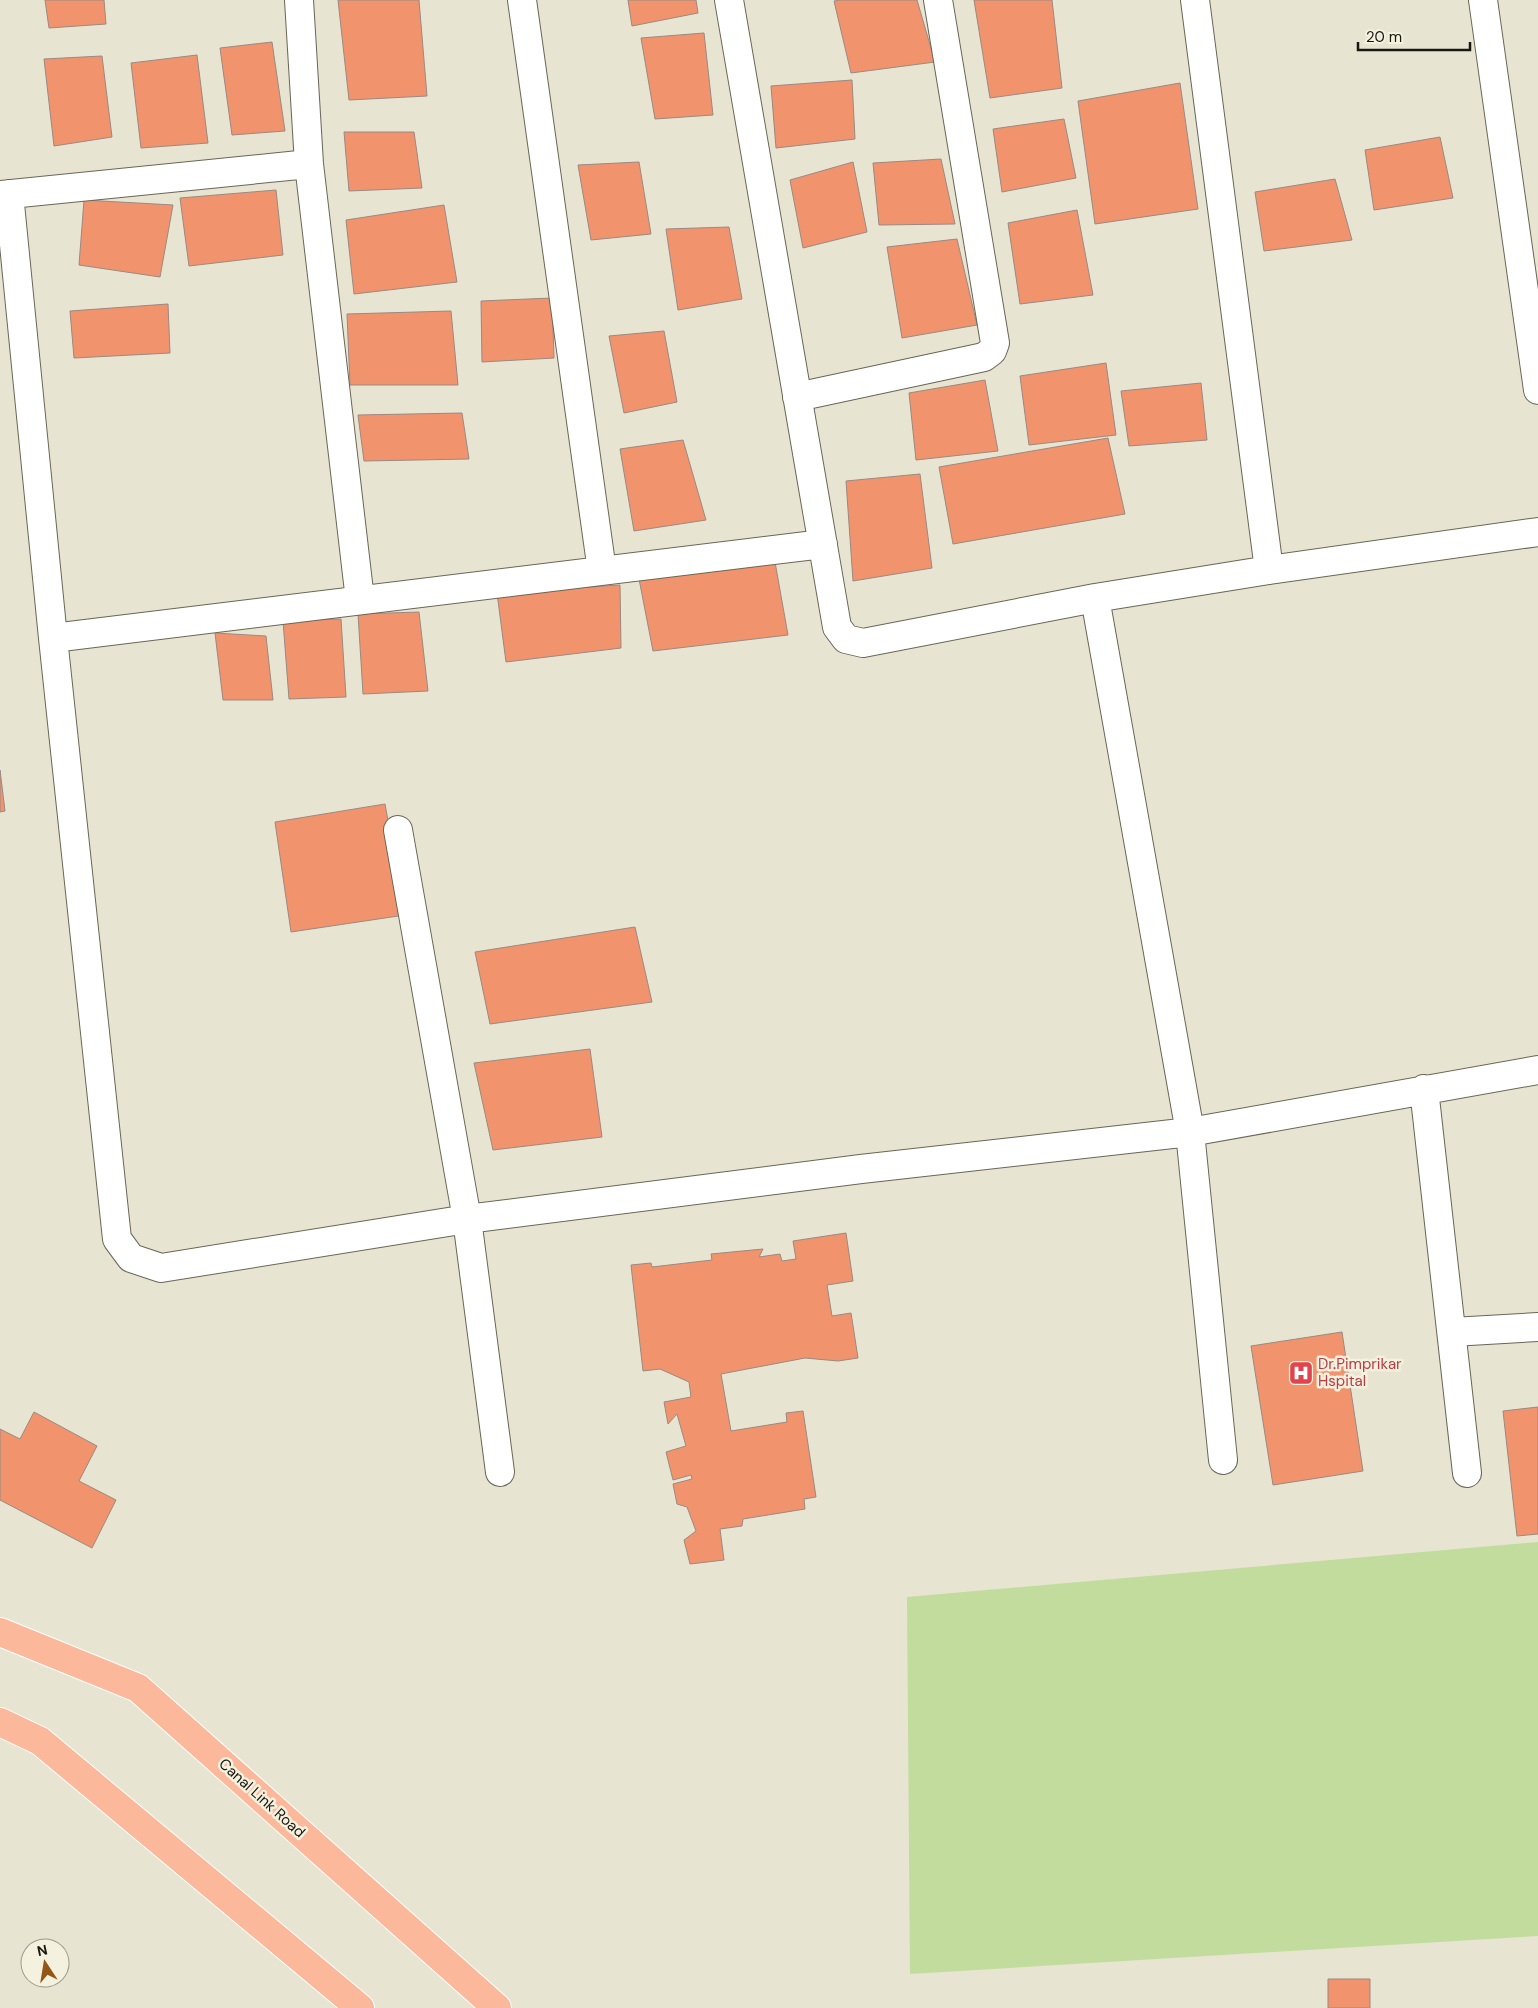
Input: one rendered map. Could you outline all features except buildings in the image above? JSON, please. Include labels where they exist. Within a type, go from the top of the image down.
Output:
[{"type":"main road","name":"Canal Link Road","points":[[0,1632],[138,1688],[497,2008]]},
{"type":"main road","points":[[0,1722],[40,1741],[360,2008]]},
{"type":"street","points":[[299,0],[309,164],[360,600]]},
{"type":"street","points":[[522,0],[602,571]]},
{"type":"street","points":[[729,0],[837,627],[846,639],[864,643],[1095,598],[1269,570],[1538,532]]},
{"type":"street","points":[[797,397],[984,357],[992,351],[994,343],[938,0]]},
{"type":"street","points":[[1195,0],[1269,570]]},
{"type":"street","points":[[1482,0],[1538,390]]},
{"type":"street","points":[[309,164],[5,194],[117,1239],[131,1258],[161,1268],[468,1218],[861,1169],[1190,1132],[1538,1070]]},
{"type":"street","points":[[53,638],[823,544]]},
{"type":"street","points":[[1095,598],[1190,1132],[1223,1460]]},
{"type":"street","points":[[398,830],[468,1218],[500,1472]]},
{"type":"street","points":[[1424,1089],[1467,1473]]},
{"type":"street","points":[[1452,1332],[1538,1327]]},
{"type":"green space","points":[[1538,1542],[1538,1936],[910,1974],[907,1597]]},
{"type":"place","name":"Dr.Pimprikar Hspital","points":[[1301,1373]]}]
